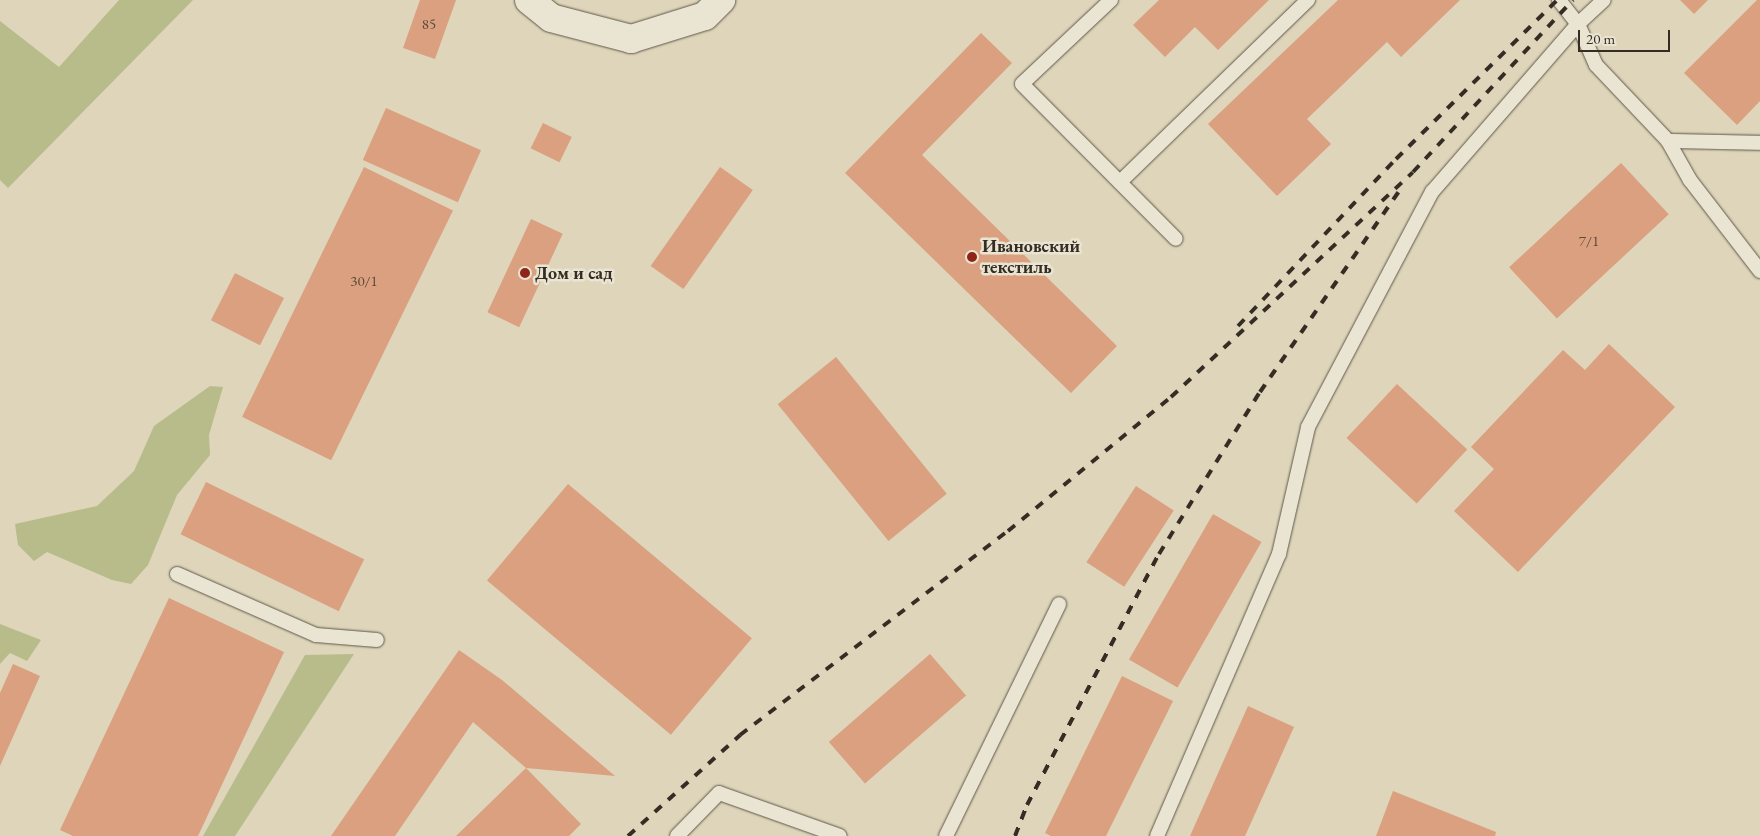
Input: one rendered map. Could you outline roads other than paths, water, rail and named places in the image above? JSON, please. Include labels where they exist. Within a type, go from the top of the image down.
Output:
[{"type":"street","points":[[528,0],[551,18],[631,39],[705,16],[721,0]]},
{"type":"lane","points":[[1111,0],[1022,84],[1176,239]]},
{"type":"lane","points":[[1120,182],[1308,0]]},
{"type":"lane","points":[[1559,0],[1578,24],[1596,65],[1668,141],[1690,180],[1760,271]]},
{"type":"lane","points":[[1156,836],[1279,554],[1308,427],[1432,192],[1578,24],[1604,0]]},
{"type":"lane","points":[[1668,141],[1760,143]]},
{"type":"lane","points":[[178,574],[316,635],[377,640]]},
{"type":"lane","points":[[946,836],[1059,604]]},
{"type":"lane","points":[[677,836],[720,793],[840,836]]},
{"type":"railway","points":[[1238,326],[1396,159],[1557,0]]},
{"type":"railway","points":[[628,836],[740,735],[1008,531],[1171,397],[1413,172],[1573,0]]},
{"type":"railway","points":[[1015,836],[1027,805],[1159,554],[1260,392],[1400,190]]},
{"type":"place","name":"Ивановский текстиль","points":[[972,257]]},
{"type":"place","name":"Дом и сад","points":[[525,273]]}]
